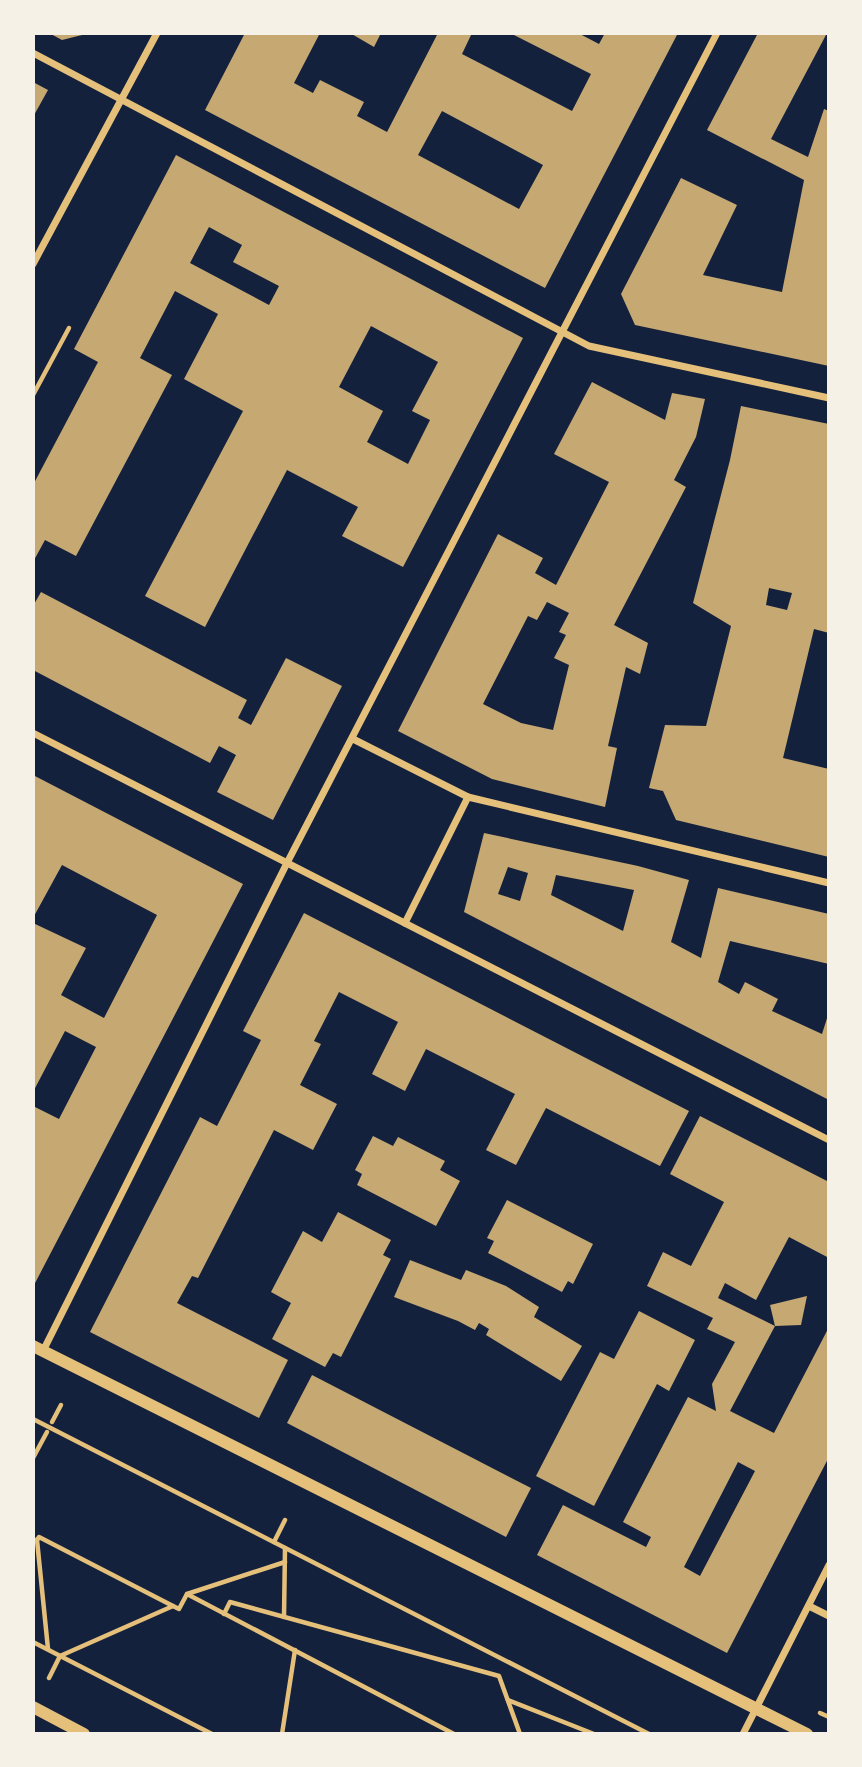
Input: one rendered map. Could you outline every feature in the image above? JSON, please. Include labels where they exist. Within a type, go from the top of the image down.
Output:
[{"type":"street","points":[[33,264],[157,33]]},
{"type":"street","points":[[717,33],[38,1348],[807,1734]]},
{"type":"street","points":[[33,53],[563,333],[597,348],[829,398]]},
{"type":"street","points":[[33,733],[829,1140]]},
{"type":"street","points":[[353,739],[468,797],[829,883]]},
{"type":"street","points":[[405,923],[468,797]]},
{"type":"street","points":[[743,1734],[829,1565]]},
{"type":"street","points":[[809,1605],[829,1616]]},
{"type":"street","points":[[33,1707],[84,1734]]},
{"type":"path","points":[[33,395],[69,328]]},
{"type":"path","points":[[52,1422],[61,1405]]},
{"type":"path","points":[[33,1419],[649,1734]]},
{"type":"path","points":[[33,1458],[47,1432]]},
{"type":"path","points":[[274,1542],[285,1520]]},
{"type":"path","points":[[33,1534],[37,1539],[179,1609],[187,1594],[285,1562]]},
{"type":"path","points":[[37,1539],[48,1650]]},
{"type":"path","points":[[284,1618],[285,1548]]},
{"type":"path","points":[[187,1594],[454,1734]]},
{"type":"path","points":[[224,1614],[230,1602],[499,1676],[520,1734]]},
{"type":"path","points":[[49,1678],[60,1656],[173,1605]]},
{"type":"path","points":[[33,1642],[212,1734]]},
{"type":"path","points":[[282,1734],[295,1650]]},
{"type":"path","points":[[508,1700],[594,1734]]},
{"type":"path","points":[[819,1713],[829,1717]]},
{"type":"building","points":[[49,33],[86,33],[86,34],[62,40]]},
{"type":"building","points":[[245,33],[320,33],[294,83],[313,93],[320,80],[364,102],[357,116],[387,132],[438,33],[472,33],[462,54],[572,111],[591,74],[510,33],[578,33],[599,44],[605,33],[678,33],[545,288],[205,110]],"holes":[[[442,111],[543,165],[519,209],[418,155]]]},
{"type":"building","points":[[350,33],[381,33],[374,47]]},
{"type":"building","points":[[758,33],[827,33],[771,139],[808,157],[824,109],[829,111],[829,366],[635,325],[621,294],[681,178],[737,205],[703,275],[782,292],[804,180],[707,130]]},
{"type":"building","points":[[33,82],[48,90],[33,117]]},
{"type":"building","points":[[176,155],[523,338],[403,567],[342,536],[358,507],[287,470],[205,627],[145,596],[243,411],[184,379],[218,314],[175,291],[140,358],[172,375],[76,556],[45,540],[33,562],[33,485],[98,362],[74,349]],"holes":[[[209,227],[242,245],[233,262],[279,286],[269,305],[190,263]],[[371,326],[438,362],[412,411],[430,420],[408,464],[367,442],[383,411],[339,387]]]},
{"type":"building","points":[[592,382],[665,420],[672,393],[705,399],[696,437],[674,480],[686,487],[614,625],[648,643],[640,674],[626,667],[608,746],[617,748],[605,807],[492,779],[398,731],[498,534],[543,558],[535,573],[556,585],[609,482],[554,454]],"holes":[[[547,602],[569,613],[559,632],[566,635],[554,658],[569,665],[553,730],[521,723],[483,704],[528,616],[537,620]]]},
{"type":"building","points":[[741,406],[829,424],[829,633],[814,629],[783,758],[829,769],[829,857],[676,820],[663,791],[649,788],[665,725],[706,726],[731,626],[693,603]],"holes":[[[769,588],[792,593],[787,610],[766,605]]]},
{"type":"building","points":[[41,592],[247,700],[238,718],[251,725],[286,658],[342,686],[273,820],[217,792],[236,755],[219,746],[210,763],[33,670],[33,606]]},
{"type":"building","points":[[33,775],[243,884],[33,1287],[33,1106],[59,1119],[96,1047],[65,1031],[33,1092],[33,923],[86,948],[61,995],[104,1018],[157,915],[62,865],[33,918]]},
{"type":"building","points":[[484,833],[638,866],[689,880],[671,942],[701,958],[718,888],[829,914],[829,964],[730,941],[718,982],[739,994],[745,982],[778,999],[772,1011],[822,1034],[829,1012],[829,1100],[464,912]],"holes":[[[508,867],[528,873],[520,901],[498,894]],[[556,875],[634,890],[623,931],[551,895]]]},
{"type":"building","points":[[304,913],[689,1111],[660,1166],[546,1108],[516,1165],[486,1150],[515,1094],[426,1049],[405,1091],[372,1074],[398,1022],[339,992],[314,1041],[321,1044],[300,1085],[337,1104],[313,1150],[274,1130],[198,1278],[192,1276],[177,1303],[288,1360],[259,1418],[90,1332],[200,1117],[217,1126],[261,1040],[243,1031]]},
{"type":"building","points":[[700,1116],[829,1182],[829,1258],[789,1237],[756,1300],[725,1283],[718,1298],[775,1326],[730,1411],[774,1433],[829,1327],[829,1457],[727,1653],[537,1555],[563,1505],[646,1547],[651,1537],[623,1522],[688,1397],[716,1411],[712,1384],[735,1342],[707,1329],[713,1318],[647,1286],[663,1252],[691,1266],[724,1202],[670,1174]],"holes":[[[738,1462],[755,1471],[700,1576],[684,1567]]]},
{"type":"building","points":[[373,1136],[393,1146],[398,1137],[445,1161],[440,1170],[460,1181],[436,1226],[357,1185],[362,1174],[355,1170]]},
{"type":"building","points":[[507,1200],[593,1244],[573,1284],[568,1281],[562,1292],[488,1253],[494,1241],[487,1238]]},
{"type":"building","points":[[338,1212],[391,1240],[383,1255],[391,1259],[341,1357],[333,1353],[325,1367],[272,1339],[291,1303],[271,1292],[303,1231],[322,1242]]},
{"type":"building","points":[[410,1260],[461,1280],[466,1270],[506,1286],[539,1307],[534,1317],[582,1346],[561,1381],[486,1335],[489,1329],[479,1323],[475,1330],[394,1297]]},
{"type":"building","points":[[807,1296],[801,1325],[775,1326],[770,1305]]},
{"type":"building","points":[[639,1311],[695,1340],[669,1391],[657,1384],[594,1506],[536,1476],[600,1352],[614,1359]]},
{"type":"building","points":[[312,1375],[531,1488],[506,1537],[287,1423]]}]
